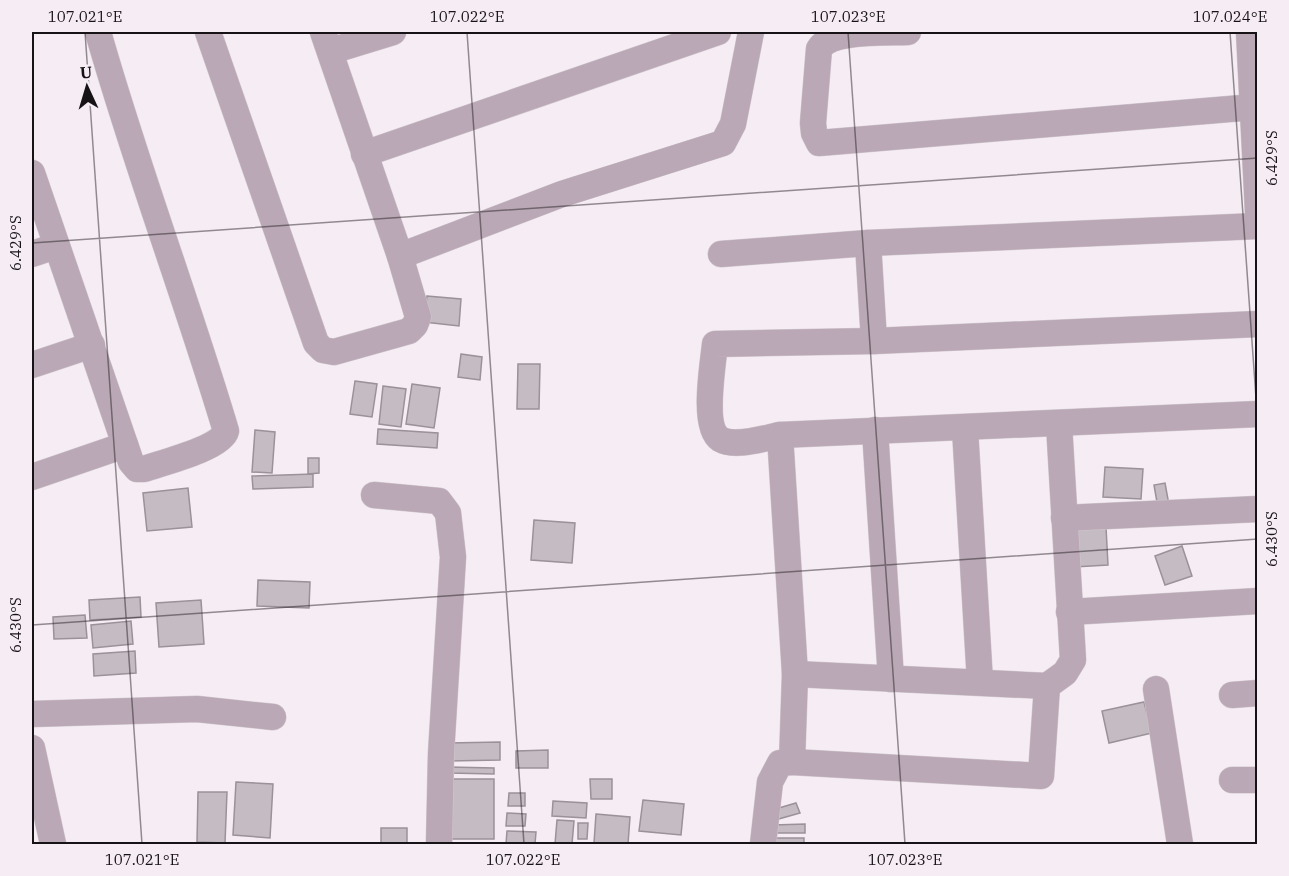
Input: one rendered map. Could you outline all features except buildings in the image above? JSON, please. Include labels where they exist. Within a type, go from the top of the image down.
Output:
[{"type":"street","points":[[32,173],[130,462],[137,469],[144,469],[202,449],[222,438],[226,430],[165,248],[98,32]]},
{"type":"street","points":[[208,32],[316,343],[323,350],[334,352],[410,331],[418,317],[400,256],[327,41],[393,32]]},
{"type":"street","points":[[364,154],[718,32]]},
{"type":"street","points":[[400,256],[562,194],[723,143],[734,124],[750,32]]},
{"type":"street","points":[[908,32],[837,36],[822,44],[819,49],[813,123],[819,143],[1254,106]]},
{"type":"street","points":[[1249,32],[1257,212]]},
{"type":"street","points":[[721,254],[868,243],[1257,226]]},
{"type":"street","points":[[868,243],[874,341]]},
{"type":"street","points":[[32,254],[56,246]]},
{"type":"street","points":[[1257,324],[874,341],[715,344],[710,402],[713,430],[720,439],[734,442],[780,435],[875,430],[965,429],[1257,414]]},
{"type":"street","points":[[32,365],[92,345]]},
{"type":"street","points":[[795,674],[1047,686],[1065,673],[1073,660],[1059,424]]},
{"type":"street","points":[[965,429],[980,682]]},
{"type":"street","points":[[875,430],[891,678]]},
{"type":"street","points":[[780,435],[795,674],[792,762]]},
{"type":"street","points":[[32,477],[125,445]]},
{"type":"street","points":[[374,495],[439,501],[448,513],[453,557],[441,754],[439,844]]},
{"type":"street","points":[[1064,518],[1257,509]]},
{"type":"street","points":[[1069,612],[1257,601]]},
{"type":"street","points":[[763,844],[770,782],[780,763],[1041,776],[1047,686]]},
{"type":"street","points":[[1156,689],[1180,844]]},
{"type":"street","points":[[32,714],[197,709],[273,717]]},
{"type":"street","points":[[32,748],[44,831]]},
{"type":"street","points":[[1232,780],[1257,780]]}]
